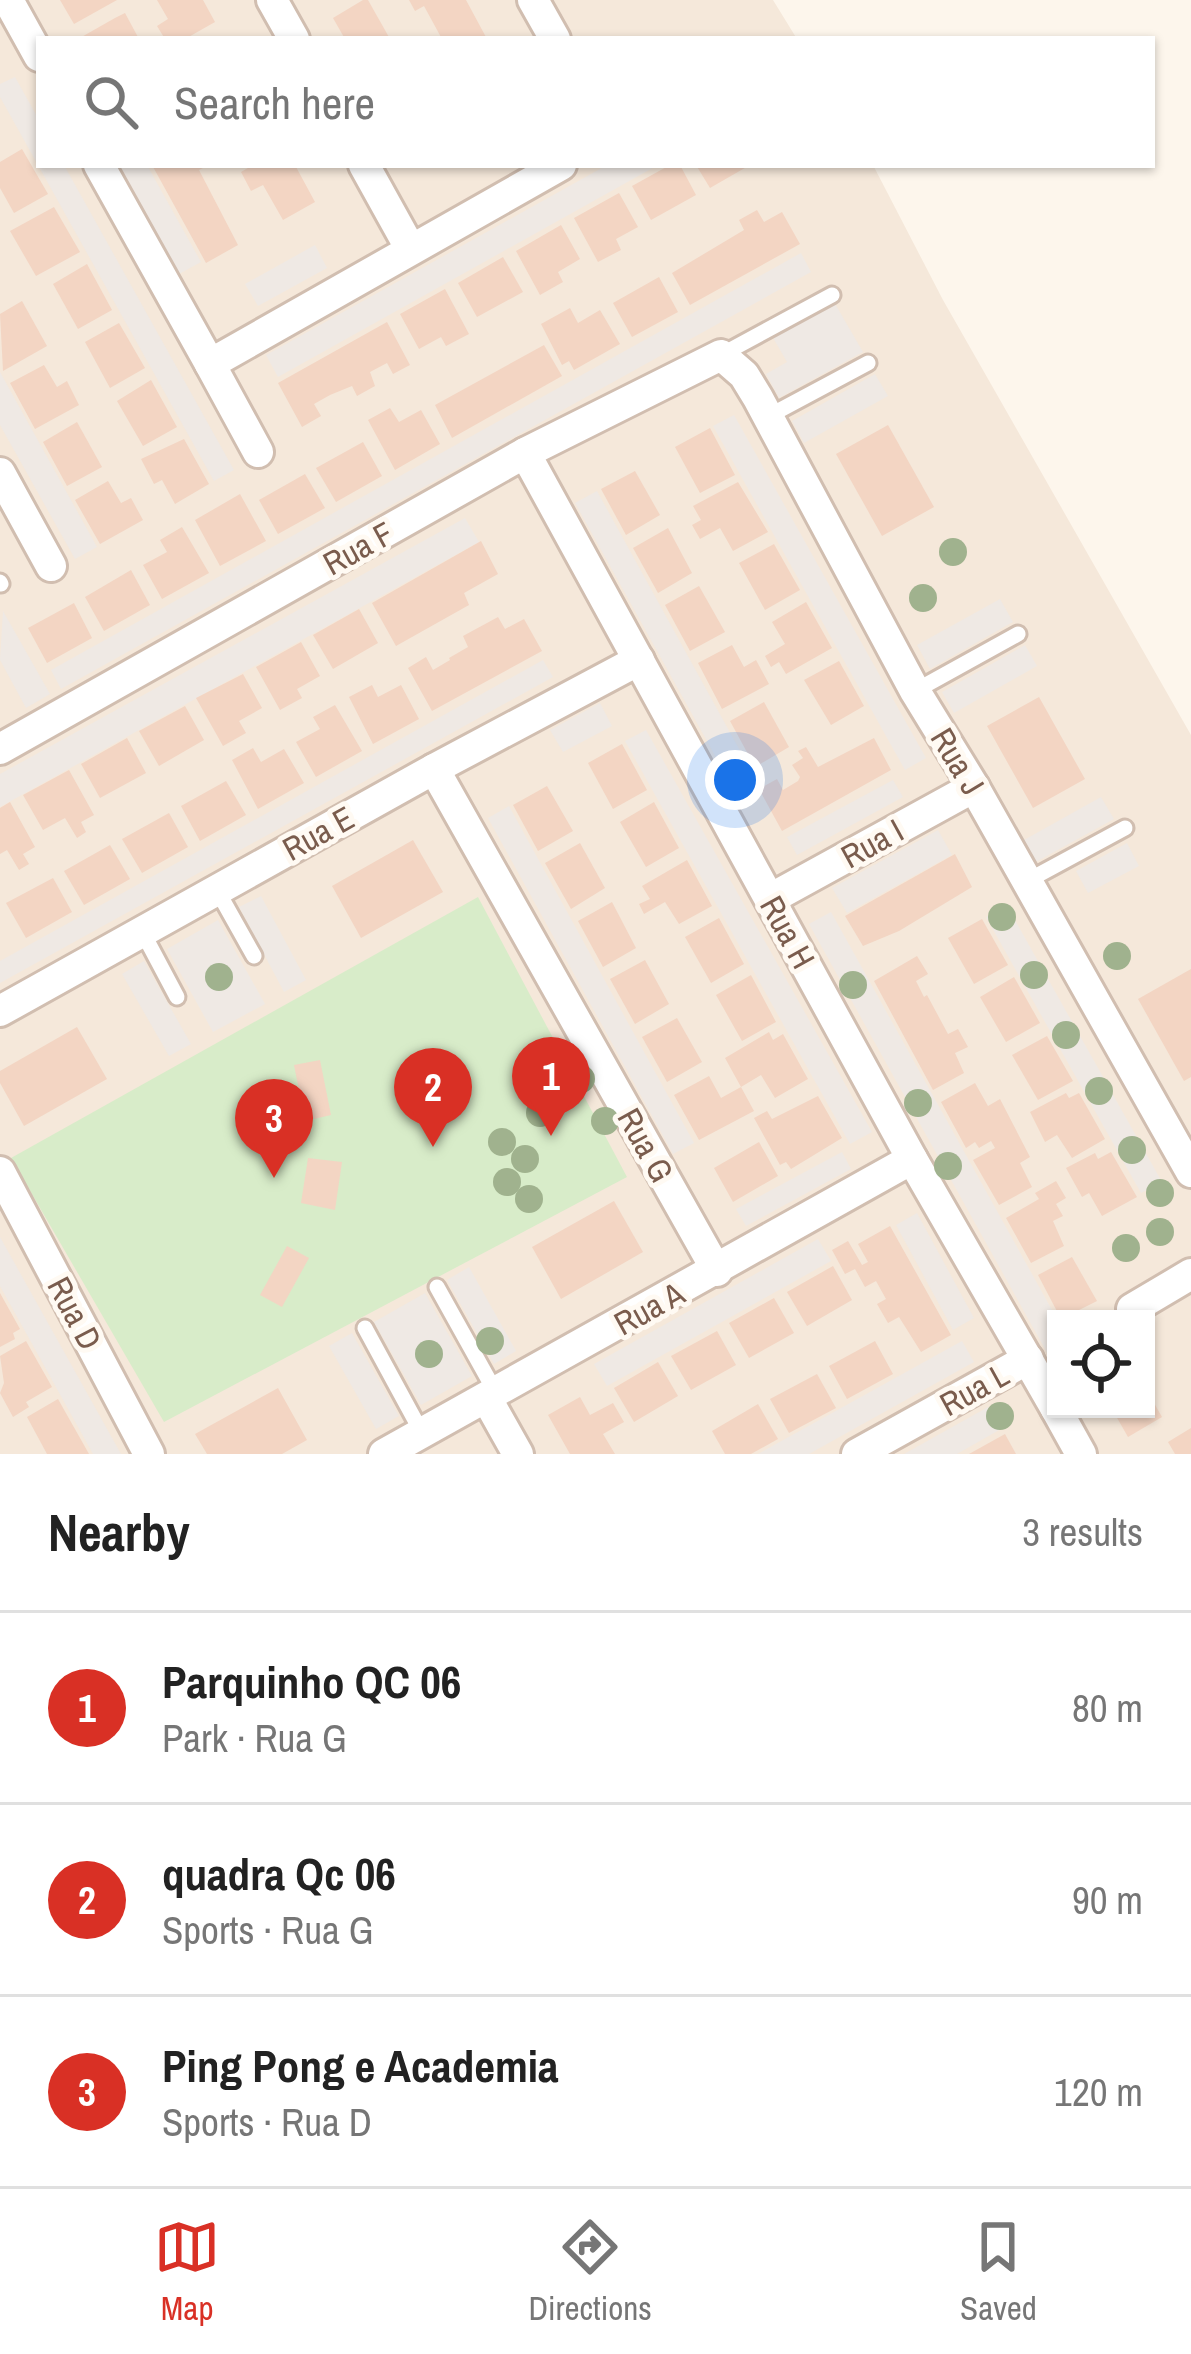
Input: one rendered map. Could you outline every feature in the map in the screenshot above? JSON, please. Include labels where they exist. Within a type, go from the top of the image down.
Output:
[{"type":"street","points":[[272,0],[292,36]]},
{"type":"street","points":[[533,0],[553,36]]},
{"type":"street","points":[[7,8],[36,52]]},
{"type":"street","points":[[101,168],[259,452]]},
{"type":"street","points":[[366,168],[410,248]]},
{"type":"street","points":[[210,364],[556,168]]},
{"type":"street","name":"Rua J","points":[[721,355],[744,375],[915,692],[1186,1153]]},
{"type":"street","name":"Rua F","points":[[0,749],[526,453],[721,355]]},
{"type":"street","name":"Rua H","points":[[526,453],[912,1159],[1047,1393]]},
{"type":"street","points":[[2,480],[51,566]]},
{"type":"street","name":"Rua E","points":[[0,1011],[639,660]]},
{"type":"street","name":"Rua G","points":[[434,769],[717,1271]]},
{"type":"street","name":"Rua I","points":[[770,899],[974,787]]},
{"type":"street","name":"Rua A","points":[[384,1454],[912,1159]]},
{"type":"street","name":"Rua D","points":[[0,1172],[149,1454]]},
{"type":"street","points":[[1132,1309],[1191,1274]]},
{"type":"street","name":"Rua L","points":[[857,1454],[1028,1359]]},
{"type":"street","points":[[491,1396],[518,1454]]},
{"type":"street","name":"Rua H","points":[[1061,1418],[1082,1454]]},
{"type":"lane","points":[[721,355],[832,295]]},
{"type":"lane","points":[[767,417],[868,363]]},
{"type":"lane","points":[[915,692],[1018,634]]},
{"type":"lane","points":[[1027,881],[1124,828]]},
{"type":"lane","points":[[217,890],[254,956]]},
{"type":"lane","points":[[143,933],[177,997]]},
{"type":"lane","points":[[437,1287],[491,1396]]},
{"type":"lane","points":[[365,1328],[422,1433]]},
{"type":"shaded area","points":[[0,0],[773,0],[795,36],[36,36],[36,168],[875,168],[943,300],[1191,735],[1191,1454],[0,1454]]},
{"type":"shaded area","points":[[15,77],[36,115],[36,162],[0,97],[0,84]]},
{"type":"shaded area","points":[[40,168],[66,168],[234,470],[214,481]]},
{"type":"shaded area","points":[[120,168],[149,168],[201,262],[179,274]]},
{"type":"shaded area","points":[[602,168],[653,168],[278,377],[266,355]]},
{"type":"shaded area","points":[[315,245],[327,268],[258,306],[245,284]]},
{"type":"shaded area","points":[[801,253],[811,272],[61,689],[51,670]]},
{"type":"shaded area","points":[[834,302],[863,352],[779,398],[766,374],[787,362],[772,336]]},
{"type":"shaded area","points":[[0,372],[97,547],[75,559],[0,425]]},
{"type":"shaded area","points":[[875,374],[888,396],[804,443],[792,421]]},
{"type":"shaded area","points":[[734,415],[926,758],[905,770],[713,426]]},
{"type":"shaded area","points":[[597,491],[754,776],[733,788],[575,503]]},
{"type":"shaded area","points":[[465,518],[479,542],[0,807],[0,774]]},
{"type":"shaded area","points":[[1000,599],[1013,622],[930,669],[917,645]]},
{"type":"shaded area","points":[[3,611],[50,694],[26,708],[0,660]]},
{"type":"shaded area","points":[[1025,645],[1037,666],[954,713],[942,692]]},
{"type":"shaded area","points":[[543,660],[553,677],[0,983],[0,961]]},
{"type":"shaded area","points":[[600,703],[612,726],[563,752],[550,730]]},
{"type":"shaded area","points":[[646,730],[872,1132],[850,1144],[625,741]]},
{"type":"shaded area","points":[[893,780],[903,797],[797,855],[787,837]]},
{"type":"shaded area","points":[[1101,797],[1114,819],[1036,862],[1024,840]]},
{"type":"shaded area","points":[[509,806],[694,1143],[673,1154],[488,818]]},
{"type":"shaded area","points":[[938,830],[952,855],[847,913],[832,888]]},
{"type":"shaded area","points":[[1127,843],[1139,866],[1088,893],[1076,871]]},
{"type":"shaded area","points":[[261,896],[306,980],[284,992],[239,907]]},
{"type":"shaded area","points":[[1007,906],[1162,1182],[1141,1193],[986,917]]},
{"type":"shaded area","points":[[831,912],[1052,1310],[1047,1310],[1047,1353],[809,924]]},
{"type":"shaded area","points":[[218,920],[265,1004],[213,1032],[167,949]]},
{"type":"shaded area","points":[[144,961],[191,1044],[169,1056],[122,974]]},
{"type":"shaded area","points":[[842,1152],[851,1169],[746,1226],[736,1209]]},
{"type":"shaded area","points":[[917,1213],[974,1318],[953,1330],[896,1225]]},
{"type":"shaded area","points":[[0,1237],[121,1454],[93,1454],[0,1286]]},
{"type":"shaded area","points":[[818,1239],[831,1261],[607,1386],[594,1364]]},
{"type":"shaded area","points":[[469,1267],[516,1351],[494,1364],[447,1280]]},
{"type":"shaded area","points":[[425,1293],[472,1376],[421,1405],[374,1322]]},
{"type":"shaded area","points":[[352,1333],[399,1416],[376,1429],[329,1346]]},
{"type":"shaded area","points":[[962,1341],[974,1362],[809,1454],[758,1454]]},
{"type":"shaded area","points":[[988,1407],[1001,1429],[957,1454],[904,1454]]},
{"type":"green space","points":[[478,897],[627,1177],[164,1422],[11,1158]]},
{"type":"building","points":[[60,0],[117,0],[74,24]]},
{"type":"building","points":[[157,0],[203,0],[215,22],[190,36],[163,36],[157,26],[168,19]]},
{"type":"building","points":[[368,0],[388,36],[343,36],[333,18]]},
{"type":"building","points":[[409,0],[466,0],[485,36],[440,36],[424,6],[415,11]]},
{"type":"building","points":[[125,13],[137,36],[83,36]]},
{"type":"building","points":[[22,149],[48,194],[14,213],[0,188],[0,162]]},
{"type":"building","points":[[154,168],[203,168],[199,170],[238,245],[206,263]]},
{"type":"building","points":[[297,168],[315,202],[283,220],[263,185],[251,191],[241,172]]},
{"type":"building","points":[[665,168],[682,168],[696,195],[651,220],[632,186]]},
{"type":"building","points":[[698,168],[745,168],[710,188]]},
{"type":"building","points":[[619,193],[638,227],[616,239],[621,250],[598,262],[574,218]]},
{"type":"building","points":[[54,207],[80,252],[36,276],[10,231]]},
{"type":"building","points":[[757,210],[764,222],[782,212],[800,244],[690,305],[672,273],[744,230],[739,220]]},
{"type":"building","points":[[561,225],[580,259],[558,272],[563,282],[540,295],[516,251]]},
{"type":"building","points":[[503,257],[523,292],[477,317],[458,283]]},
{"type":"building","points":[[87,264],[112,310],[78,329],[53,284]]},
{"type":"building","points":[[659,277],[678,312],[632,337],[613,303]]},
{"type":"building","points":[[445,289],[469,334],[446,346],[441,337],[419,349],[400,314]]},
{"type":"building","points":[[22,301],[47,346],[3,371],[0,314]]},
{"type":"building","points":[[570,308],[578,323],[600,310],[620,344],[574,370],[569,361],[562,365],[541,324]]},
{"type":"building","points":[[387,322],[410,365],[393,374],[387,363],[370,372],[375,386],[357,396],[352,386],[314,404],[321,416],[302,427],[278,383]]},
{"type":"building","points":[[119,323],[145,368],[110,388],[85,342]]},
{"type":"building","points":[[544,345],[562,376],[452,438],[435,405]]},
{"type":"building","points":[[44,365],[57,387],[67,381],[79,405],[35,429],[10,383]]},
{"type":"building","points":[[151,380],[177,427],[143,446],[117,401]]},
{"type":"building","points":[[390,408],[399,422],[421,410],[440,444],[395,470],[368,420]]},
{"type":"building","points":[[77,422],[102,467],[67,486],[43,442]]},
{"type":"building","points":[[888,425],[934,507],[882,536],[836,454]]},
{"type":"building","points":[[710,428],[735,475],[700,493],[675,447]]},
{"type":"building","points":[[184,439],[209,484],[175,504],[162,480],[154,484],[141,459]]},
{"type":"building","points":[[363,442],[382,476],[336,502],[316,468]]},
{"type":"building","points":[[635,471],[660,515],[626,535],[601,489]]},
{"type":"building","points":[[305,474],[325,508],[278,534],[259,500]]},
{"type":"building","points":[[108,481],[121,503],[131,498],[143,520],[100,544],[75,500]]},
{"type":"building","points":[[738,482],[768,532],[733,551],[720,528],[700,539],[692,525],[701,520],[693,506]]},
{"type":"building","points":[[240,494],[266,541],[220,566],[195,520]]},
{"type":"building","points":[[182,527],[209,573],[162,599],[143,565],[167,552],[160,540]]},
{"type":"building","points":[[668,528],[692,573],[658,593],[633,548]]},
{"type":"building","points":[[481,541],[498,574],[464,593],[469,605],[396,646],[372,603]]},
{"type":"building","points":[[774,544],[800,590],[765,610],[739,563]]},
{"type":"building","points":[[131,570],[150,605],[104,631],[85,597]]},
{"type":"building","points":[[699,586],[725,632],[690,651],[665,605]]},
{"type":"building","points":[[806,602],[832,648],[786,674],[779,662],[771,667],[765,656],[785,644],[772,622]]},
{"type":"building","points":[[74,603],[92,638],[47,663],[28,628]]},
{"type":"building","points":[[359,609],[378,643],[333,669],[313,635]]},
{"type":"building","points":[[498,617],[505,629],[524,619],[542,651],[432,711],[408,668],[426,657],[433,670],[468,647],[463,636]]},
{"type":"building","points":[[301,642],[320,676],[297,689],[302,698],[280,710],[256,667]]},
{"type":"building","points":[[732,645],[744,667],[756,660],[769,684],[722,709],[698,663]]},
{"type":"building","points":[[839,661],[864,706],[831,725],[804,680]]},
{"type":"building","points":[[243,674],[262,708],[239,721],[246,733],[223,746],[196,698]]},
{"type":"building","points":[[372,685],[378,697],[401,685],[419,719],[373,744],[349,697]]},
{"type":"building","points":[[1039,697],[1085,779],[1033,808],[987,726]]},
{"type":"building","points":[[764,702],[789,747],[755,767],[730,721]]},
{"type":"building","points":[[335,705],[362,751],[316,777],[296,742],[320,729],[313,717]]},
{"type":"building","points":[[185,706],[204,740],[159,766],[139,731]]},
{"type":"building","points":[[127,738],[146,773],[100,798],[81,764]]},
{"type":"building","points":[[874,738],[891,770],[782,831],[759,789],[777,779],[783,790],[798,781],[792,765],[803,758],[798,751],[806,747],[818,767]]},
{"type":"building","points":[[622,744],[647,790],[613,809],[588,763]]},
{"type":"building","points":[[253,748],[261,762],[284,749],[304,783],[258,809],[232,760]]},
{"type":"building","points":[[69,770],[94,815],[81,822],[86,832],[77,838],[65,818],[43,830],[23,795]]},
{"type":"building","points":[[226,781],[246,815],[200,841],[181,806]]},
{"type":"building","points":[[547,786],[573,831],[538,851],[513,805]]},
{"type":"building","points":[[10,802],[35,847],[23,854],[29,864],[19,870],[7,850],[0,854],[0,808]]},
{"type":"building","points":[[654,802],[679,848],[646,867],[620,822]]},
{"type":"building","points":[[169,813],[188,847],[142,873],[122,839]]},
{"type":"building","points":[[413,840],[443,892],[361,938],[332,886]]},
{"type":"building","points":[[580,843],[605,888],[571,909],[545,863]]},
{"type":"building","points":[[110,845],[130,879],[84,905],[64,871]]},
{"type":"building","points":[[955,854],[972,887],[899,931],[863,946],[845,916]]},
{"type":"building","points":[[687,860],[712,906],[679,924],[665,902],[644,914],[639,904],[650,899],[642,886]]},
{"type":"building","points":[[53,878],[72,912],[26,938],[6,903]]},
{"type":"building","points":[[612,902],[636,948],[603,967],[578,921]]},
{"type":"building","points":[[719,918],[744,964],[711,983],[685,937]]},
{"type":"building","points":[[982,919],[1008,965],[974,984],[948,938]]},
{"type":"building","points":[[917,956],[928,974],[916,981],[924,997],[927,995],[948,1034],[958,1029],[968,1047],[955,1053],[964,1073],[933,1090],[874,981]]},
{"type":"building","points":[[645,960],[669,1004],[635,1024],[610,979]]},
{"type":"building","points":[[1191,969],[1191,1077],[1184,1081],[1138,999]]},
{"type":"building","points":[[751,975],[776,1022],[742,1041],[716,995]]},
{"type":"building","points":[[1014,977],[1040,1023],[1006,1042],[980,997]]},
{"type":"building","points":[[677,1018],[702,1062],[667,1082],[642,1037]]},
{"type":"building","points":[[77,1027],[107,1079],[24,1126],[0,1083],[0,1071]]},
{"type":"building","points":[[769,1032],[773,1040],[783,1034],[808,1079],[775,1098],[761,1075],[741,1087],[725,1058]]},
{"type":"building","points":[[1047,1036],[1073,1081],[1038,1100],[1012,1055]]},
{"type":"building","points":[[320,1060],[331,1115],[305,1121],[294,1065]]},
{"type":"building","points":[[709,1076],[721,1098],[741,1087],[754,1111],[699,1140],[674,1095]]},
{"type":"building","points":[[975,1083],[988,1106],[1000,1099],[1030,1157],[1020,1163],[1032,1187],[999,1205],[973,1160],[995,1148],[991,1141],[966,1148],[941,1102]]},
{"type":"building","points":[[1066,1093],[1069,1098],[1079,1093],[1105,1139],[1072,1158],[1057,1135],[1045,1142],[1030,1112]]},
{"type":"building","points":[[818,1096],[842,1138],[791,1169],[786,1162],[780,1165],[754,1118],[767,1111],[772,1119]]},
{"type":"building","points":[[759,1142],[778,1176],[733,1202],[714,1168]]},
{"type":"building","points":[[1111,1152],[1137,1197],[1102,1216],[1089,1193],[1082,1197],[1066,1168],[1095,1153],[1098,1159]]},
{"type":"building","points":[[308,1158],[342,1162],[335,1210],[301,1203]]},
{"type":"building","points":[[1056,1181],[1066,1198],[1056,1204],[1063,1216],[1053,1221],[1064,1246],[1031,1263],[1006,1218],[1039,1199],[1035,1193]]},
{"type":"building","points":[[614,1201],[643,1252],[561,1299],[532,1247]]},
{"type":"building","points":[[890,1226],[951,1335],[921,1352],[899,1317],[888,1323],[877,1304],[886,1299],[876,1281],[865,1287],[855,1269],[845,1274],[832,1250],[848,1241],[862,1265],[868,1262],[858,1244]]},
{"type":"building","points":[[287,1246],[309,1258],[282,1307],[260,1295]]},
{"type":"building","points":[[1072,1257],[1097,1301],[1079,1310],[1056,1310],[1038,1275]]},
{"type":"building","points":[[833,1266],[852,1300],[807,1326],[787,1292]]},
{"type":"building","points":[[0,1293],[20,1329],[13,1333],[15,1339],[0,1347]]},
{"type":"building","points":[[774,1298],[794,1333],[749,1358],[729,1323]]},
{"type":"building","points":[[717,1331],[736,1365],[691,1390],[671,1356]]},
{"type":"building","points":[[26,1341],[52,1387],[26,1402],[29,1407],[13,1417],[0,1393],[4,1383],[0,1356]]},
{"type":"building","points":[[875,1341],[893,1374],[847,1399],[829,1366]]},
{"type":"building","points":[[658,1362],[678,1396],[634,1422],[614,1388]]},
{"type":"building","points":[[817,1374],[836,1408],[789,1433],[770,1399]]},
{"type":"building","points":[[278,1388],[307,1440],[282,1454],[207,1454],[195,1434]]},
{"type":"building","points":[[580,1397],[590,1415],[613,1403],[624,1422],[603,1434],[615,1454],[570,1454],[548,1415]]},
{"type":"building","points":[[58,1399],[89,1454],[47,1454],[27,1417]]},
{"type":"building","points":[[758,1404],[778,1439],[751,1454],[725,1454],[712,1431]]},
{"type":"building","points":[[1155,1405],[1162,1417],[1128,1437],[1117,1418],[1155,1418]]},
{"type":"building","points":[[1191,1428],[1191,1454],[1175,1454],[1168,1442]]},
{"type":"building","points":[[1005,1434],[1016,1454],[969,1454]]},
{"type":"place","name":"Parquinho QC 06","points":[[551,1136]]},
{"type":"place","name":"quadra Qc 06","points":[[433,1147]]},
{"type":"place","name":"Ping Pong e Academia","points":[[274,1178]]}]
